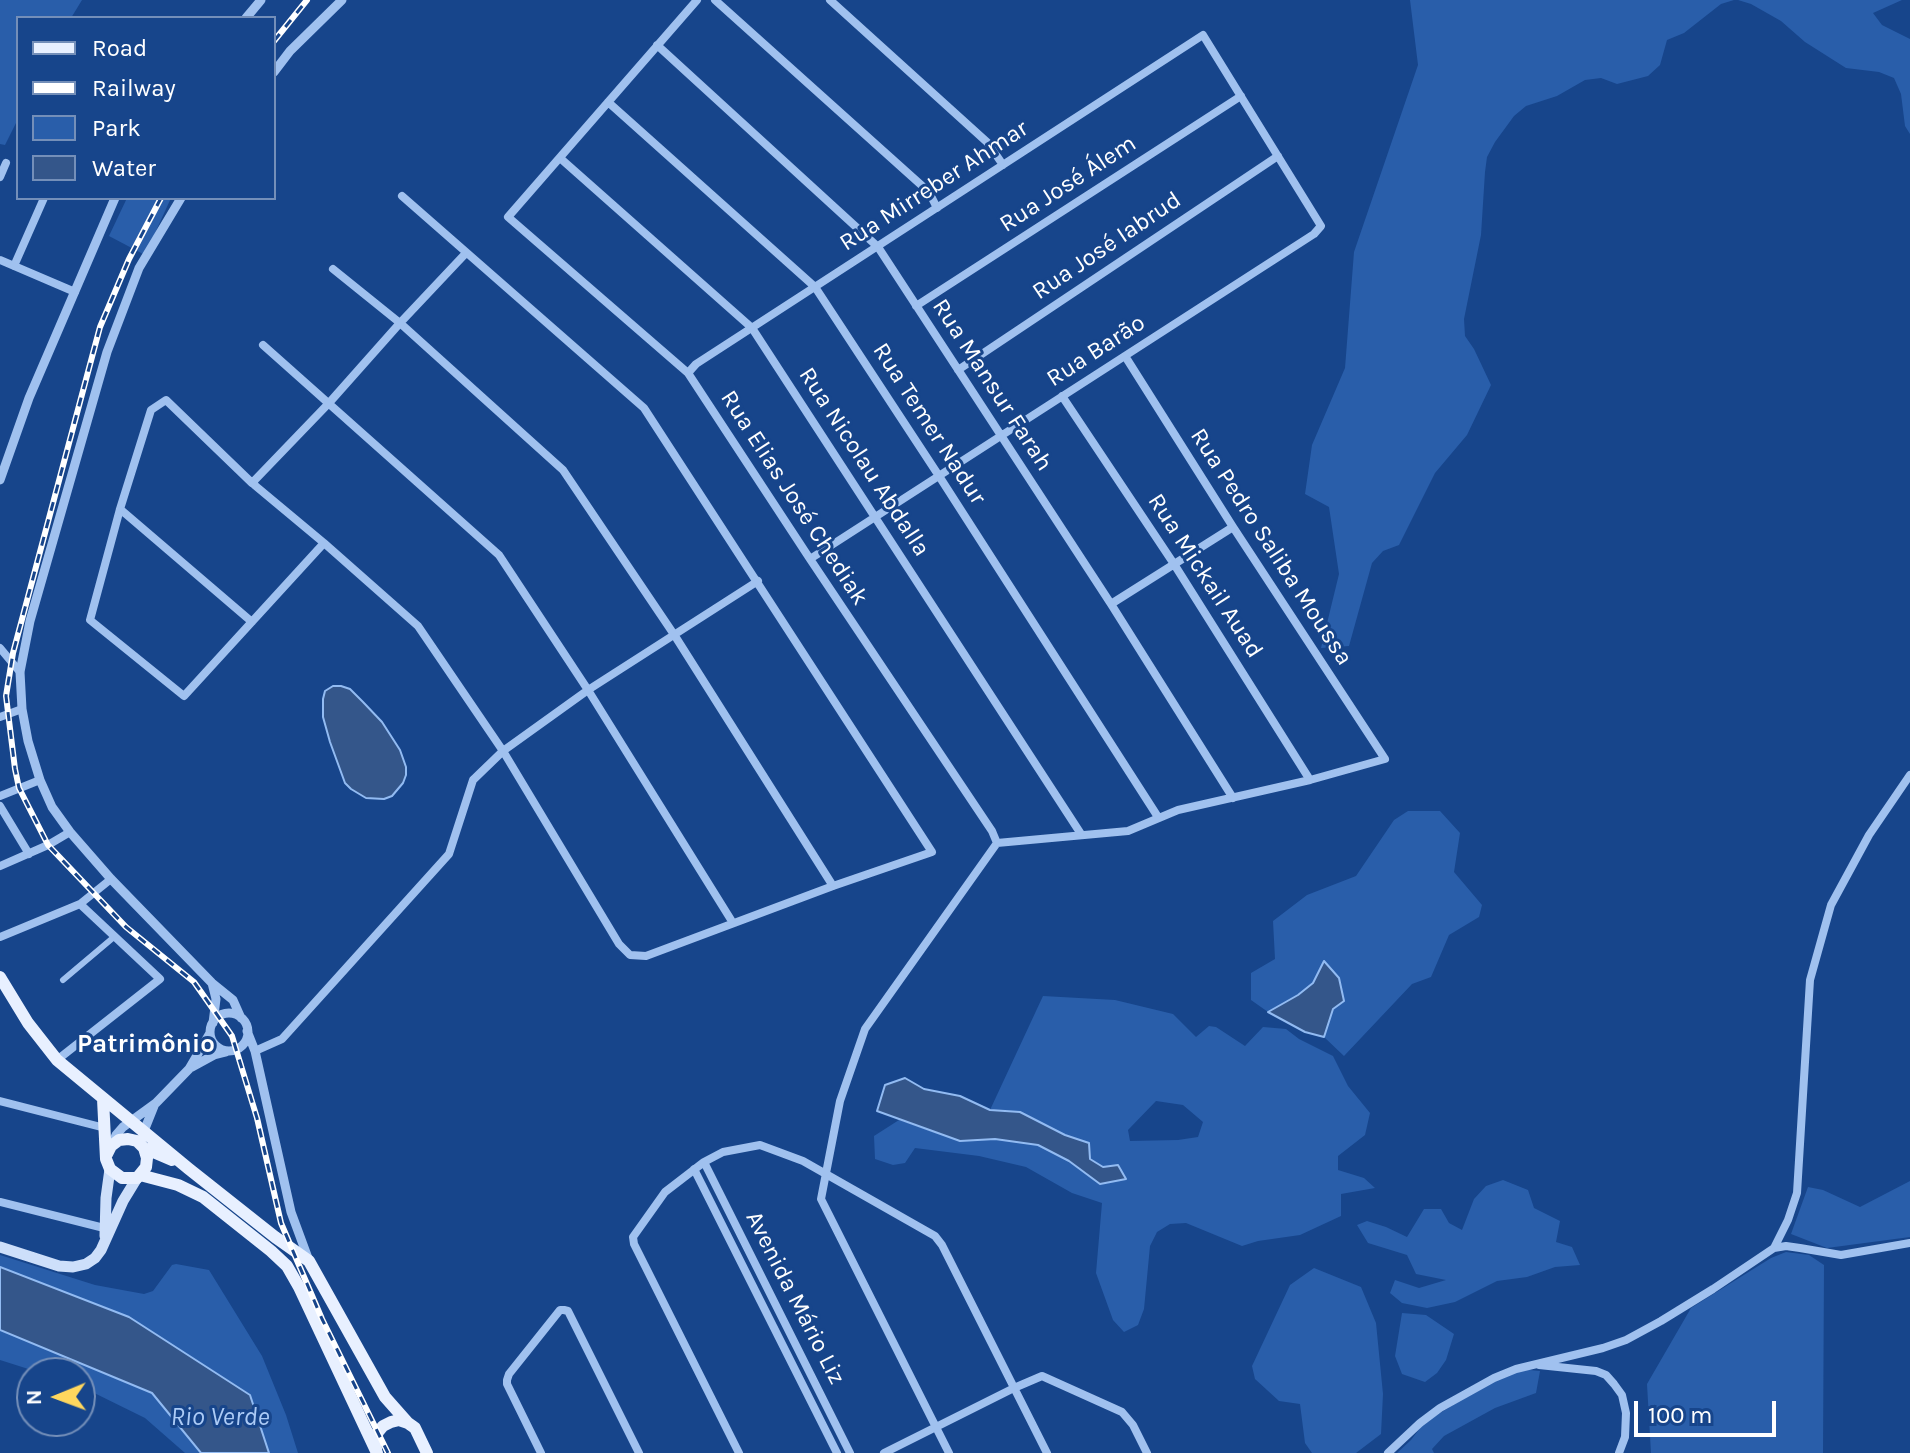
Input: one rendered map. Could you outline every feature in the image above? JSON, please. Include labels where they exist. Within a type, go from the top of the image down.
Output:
[{"type":"main road","points":[[0,977],[6,995],[57,1060],[189,1169],[309,1261],[385,1397],[415,1428],[427,1453]]},
{"type":"main road","points":[[103,1099],[109,1150]]},
{"type":"main road","points":[[107,1233],[110,1169],[106,1159],[109,1150],[119,1140],[137,1141],[144,1148],[189,1169]]},
{"type":"main road","points":[[0,1247],[47,1263],[73,1267],[95,1258],[123,1201],[146,1167],[144,1148]]},
{"type":"main road","points":[[110,1169],[122,1178],[138,1176],[178,1185],[203,1197],[287,1266],[377,1453]]},
{"type":"main road","points":[[377,1453],[375,1440],[383,1426],[399,1420],[408,1423]]},
{"type":"main road","points":[[418,1453],[420,1437]]},
{"type":"street","points":[[248,16],[261,0]]},
{"type":"street","points":[[276,69],[290,51],[342,0]]},
{"type":"street","points":[[560,158],[697,0]]},
{"type":"street","points":[[715,0],[929,192],[937,208]]},
{"type":"street","points":[[830,0],[988,143],[1003,165]]},
{"type":"street","name":"Rua Mirreber Ahmar","points":[[688,373],[696,364],[1203,35],[1241,96]]},
{"type":"street","name":"Rua Mansur Farah","points":[[657,45],[878,247],[1111,604],[1233,798]]},
{"type":"street","points":[[1241,96],[1278,156]]},
{"type":"street","name":"Rua José Álem","points":[[916,306],[1241,96]]},
{"type":"street","name":"Rua Temer Nadur","points":[[608,102],[815,287],[1158,817]]},
{"type":"street","name":"Rua Barão","points":[[810,559],[1314,234],[1321,226],[1278,156]]},
{"type":"street","name":"Rua José Iabrud","points":[[958,370],[1278,156]]},
{"type":"street","name":"Rua Elias José Chediak","points":[[560,158],[508,217],[688,373],[992,831],[997,843]]},
{"type":"street","name":"Rua Nicolau Abdalla","points":[[560,158],[752,328],[1081,834]]},
{"type":"street","points":[[0,177],[6,163]]},
{"type":"street","points":[[324,543],[184,696],[90,620],[151,410],[166,400],[252,483],[324,543],[418,626],[503,751],[619,944],[630,955],[646,956],[932,852],[644,408],[402,196]]},
{"type":"street","points":[[14,266],[43,200]]},
{"type":"street","points":[[0,480],[29,398],[114,200]]},
{"type":"street","points":[[180,200],[139,268],[107,352],[30,621],[20,672],[22,709],[28,741],[52,807],[111,879],[212,983],[233,1000],[246,1024],[255,1051],[291,1212],[309,1261]]},
{"type":"street","points":[[252,483],[466,253]]},
{"type":"street","points":[[0,260],[75,292]]},
{"type":"street","points":[[333,269],[400,323],[563,470],[675,636],[833,886]]},
{"type":"street","points":[[263,345],[499,555],[588,690],[733,923]]},
{"type":"street","name":"Rua Pedro Saliba Moussa","points":[[1125,356],[1385,759],[1310,780]]},
{"type":"street","name":"Rua Mickail Auad","points":[[1062,396],[1174,564],[1310,780]]},
{"type":"street","points":[[120,509],[252,622]]},
{"type":"street","points":[[1111,604],[1233,527]]},
{"type":"street","points":[[212,983],[216,999],[211,1038],[217,1047],[227,1051],[255,1051],[282,1039],[449,854],[473,780],[503,751],[588,690],[758,581]]},
{"type":"street","points":[[0,648],[20,672]]},
{"type":"street","points":[[0,717],[22,709]]},
{"type":"street","points":[[1774,1248],[1797,1193],[1810,980],[1831,905],[1869,835],[1910,775]]},
{"type":"street","points":[[0,796],[40,780]]},
{"type":"street","points":[[949,1453],[821,1199],[840,1101],[865,1029],[997,843],[1128,831],[1178,810],[1310,780]]},
{"type":"street","points":[[0,806],[29,854]]},
{"type":"street","points":[[0,866],[70,832]]},
{"type":"street","points":[[0,937],[80,904],[111,879]]},
{"type":"street","points":[[57,1060],[160,979],[80,904]]},
{"type":"street","points":[[63,980],[114,937]]},
{"type":"street","points":[[109,1150],[120,1130],[156,1103],[189,1069],[219,1016],[228,1013],[241,1018]]},
{"type":"street","points":[[189,1069],[214,1055],[235,1050],[245,1041],[247,1031]]},
{"type":"street","points":[[0,1101],[105,1128]]},
{"type":"street","points":[[144,1148],[144,1131],[156,1103]]},
{"type":"street","points":[[739,1453],[633,1237],[665,1192],[694,1169],[723,1152],[760,1145],[803,1161],[935,1236],[1047,1453]]},
{"type":"street","name":"Avenida Mário Liz","points":[[704,1162],[851,1453]]},
{"type":"street","name":"Avenida Mário Liz","points":[[694,1169],[837,1453]]},
{"type":"street","points":[[0,1202],[107,1233]]},
{"type":"street","points":[[1388,1453],[1440,1408],[1494,1378],[1516,1369],[1626,1340],[1687,1305],[1774,1248],[1786,1246],[1841,1255],[1910,1243]]},
{"type":"street","points":[[541,1453],[507,1380],[560,1310],[564,1310],[568,1311],[639,1453]]},
{"type":"street","points":[[1534,1364],[1596,1371],[1606,1375],[1622,1395],[1626,1413],[1625,1437],[1619,1453]]},
{"type":"street","points":[[884,1453],[1042,1376],[1122,1412],[1133,1425],[1147,1453]]},
{"type":"green space","points":[[0,0],[82,0],[72,16],[16,16],[16,123],[5,145],[0,144]]},
{"type":"green space","points":[[1410,0],[1734,0],[1721,4],[1684,33],[1667,40],[1660,65],[1648,76],[1617,84],[1601,78],[1585,80],[1557,96],[1526,106],[1514,116],[1495,142],[1487,157],[1481,235],[1464,319],[1465,336],[1491,385],[1467,435],[1435,473],[1399,545],[1383,551],[1372,563],[1349,646],[1321,648],[1339,574],[1329,507],[1305,494],[1312,445],[1345,368],[1354,252],[1418,65]]},
{"type":"green space","points":[[1738,0],[1902,0],[1873,13],[1882,25],[1910,39],[1910,134],[1905,126],[1901,94],[1894,78],[1879,72],[1846,68],[1805,42],[1781,21]]},
{"type":"green space","points":[[126,200],[170,200],[145,255],[109,236]]},
{"type":"green space","points":[[1408,811],[1440,811],[1460,833],[1454,872],[1482,905],[1479,917],[1449,935],[1431,977],[1412,984],[1344,1056],[1324,1037],[1333,1009],[1323,962],[1313,983],[1268,1012],[1251,1000],[1251,973],[1275,959],[1273,921],[1307,895],[1356,876],[1394,820]]},
{"type":"green space","points":[[1043,996],[1115,1000],[1173,1014],[1196,1037],[1209,1026],[1216,1027],[1245,1046],[1263,1027],[1286,1029],[1333,1056],[1348,1086],[1370,1113],[1365,1135],[1338,1156],[1338,1170],[1364,1178],[1375,1188],[1341,1194],[1341,1216],[1300,1235],[1242,1246],[1186,1223],[1170,1224],[1157,1232],[1150,1246],[1144,1309],[1138,1325],[1124,1332],[1113,1320],[1096,1273],[1102,1203],[1072,1193],[1026,1167],[979,1156],[915,1148],[905,1163],[893,1165],[875,1159],[874,1136],[899,1120],[960,1141],[995,1139],[1038,1145],[1069,1161],[1100,1183],[1126,1179],[1118,1165],[1103,1167],[1089,1158],[1088,1143],[1020,1112],[990,1110]],"holes":[[[1156,1101],[1183,1105],[1203,1122],[1198,1137],[1130,1141],[1128,1130]]]},
{"type":"green space","points":[[1503,1180],[1528,1190],[1534,1208],[1560,1221],[1556,1242],[1572,1247],[1580,1265],[1555,1267],[1527,1277],[1497,1281],[1455,1302],[1427,1308],[1402,1303],[1390,1293],[1395,1280],[1419,1288],[1446,1280],[1416,1274],[1407,1255],[1368,1243],[1357,1225],[1367,1221],[1407,1237],[1424,1209],[1441,1209],[1449,1223],[1462,1230],[1474,1199],[1486,1186]]},
{"type":"green space","points":[[1910,1181],[1910,1237],[1827,1248],[1791,1234],[1808,1187],[1823,1190],[1860,1207]]},
{"type":"green space","points":[[1786,1252],[1809,1255],[1824,1265],[1823,1453],[1651,1453],[1647,1384],[1691,1308],[1771,1258]]},
{"type":"green space","points":[[0,1255],[95,1285],[144,1294],[153,1291],[172,1265],[209,1270],[262,1356],[298,1453],[269,1453],[250,1394],[129,1317],[0,1267]]},
{"type":"green space","points":[[1314,1268],[1361,1287],[1376,1323],[1383,1394],[1381,1434],[1356,1453],[1312,1453],[1305,1443],[1300,1404],[1279,1401],[1255,1379],[1252,1366],[1290,1285]]},
{"type":"green space","points":[[1402,1313],[1426,1315],[1454,1334],[1446,1360],[1437,1373],[1425,1382],[1402,1374],[1395,1356]]},
{"type":"green space","points":[[0,1330],[65,1357],[16,1357],[16,1365],[0,1360]]},
{"type":"green space","points":[[1519,1369],[1540,1371],[1536,1393],[1495,1408],[1444,1436],[1432,1449],[1434,1453],[1397,1453],[1424,1423],[1487,1384]]},
{"type":"green space","points":[[96,1370],[152,1393],[201,1453],[185,1453],[145,1418],[96,1394]]},
{"type":"water","points":[[333,686],[350,689],[382,722],[400,750],[406,775],[392,796],[366,798],[345,783],[323,717],[325,691]]},
{"type":"water","points":[[1324,961],[1339,978],[1344,1001],[1333,1009],[1324,1037],[1305,1032],[1268,1012],[1313,983]]},
{"type":"water","points":[[905,1078],[924,1089],[960,1096],[990,1110],[1020,1112],[1065,1135],[1089,1143],[1090,1159],[1103,1167],[1118,1165],[1126,1179],[1100,1184],[1069,1161],[1038,1145],[995,1139],[960,1141],[877,1111],[885,1085]]},
{"type":"water","name":"Rio Verde","points":[[0,1267],[129,1317],[250,1395],[269,1453],[201,1453],[152,1393],[96,1370],[96,1357],[65,1357],[0,1330]]},
{"type":"railway","points":[[276,39],[307,0]]},
{"type":"railway","points":[[160,200],[129,259],[100,327],[13,653],[6,696],[15,769],[19,788],[48,845],[126,927],[194,982],[232,1036],[257,1118],[281,1223],[322,1319],[388,1453]]},
{"type":"district","name":"Patrimônio","points":[[146,1045]]}]
